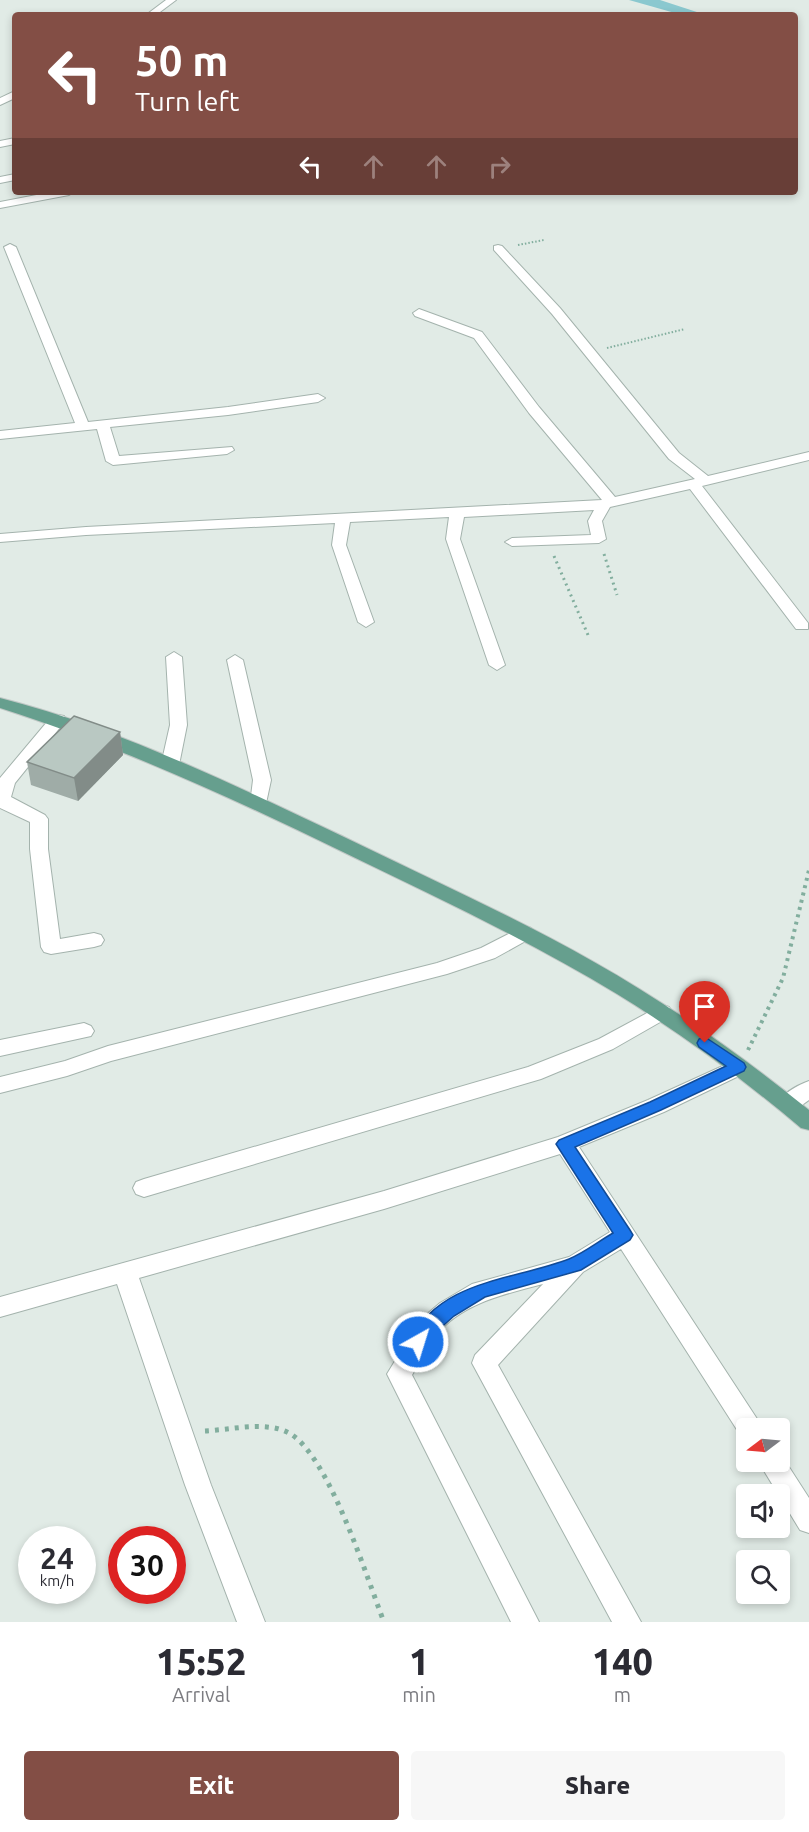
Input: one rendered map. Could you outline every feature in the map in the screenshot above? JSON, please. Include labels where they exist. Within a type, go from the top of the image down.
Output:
[{"type":"main road","points":[[0,703],[58,720],[170,765],[259,804],[485,912],[662,1012],[788,1104],[809,1122]]},
{"type":"street","points":[[154,12],[172,0]]},
{"type":"street","points":[[0,205],[53,195]]},
{"type":"street","points":[[10,247],[83,427]]},
{"type":"street","points":[[498,248],[556,312],[674,456],[699,482],[802,626]]},
{"type":"street","points":[[419,314],[478,335],[534,410],[609,503]]},
{"type":"street","points":[[0,435],[103,425],[318,398]]},
{"type":"street","points":[[103,425],[113,461],[227,450]]},
{"type":"street","points":[[0,538],[86,531],[457,514],[609,503],[809,456]]},
{"type":"street","points":[[513,542],[599,539],[595,520],[609,503]]},
{"type":"street","points":[[457,514],[453,539],[497,665]]},
{"type":"street","points":[[343,519],[339,545],[366,622]]},
{"type":"street","points":[[170,765],[177,748],[180,712],[174,657]]},
{"type":"street","points":[[235,660],[262,780],[259,804]]},
{"type":"street","points":[[58,720],[6,782],[2,797],[5,803],[39,819],[39,849],[51,946],[94,940]]},
{"type":"street","points":[[0,1085],[154,1042],[440,969],[488,953],[524,933]]},
{"type":"street","points":[[144,1188],[534,1073],[606,1044],[662,1012]]},
{"type":"street","points":[[0,1048],[84,1030]]},
{"type":"street","points":[[0,1307],[384,1200],[565,1144],[656,1106],[738,1067]]},
{"type":"street","points":[[788,1104],[809,1089]]},
{"type":"street","points":[[565,1144],[743,1418]]},
{"type":"street","points":[[624,1235],[575,1265],[484,1363],[627,1622]]},
{"type":"street","points":[[525,1622],[399,1374],[428,1327],[448,1310],[480,1291],[575,1265]]},
{"type":"street","points":[[125,1272],[180,1432],[251,1622]]},
{"type":"street","points":[[778,1472],[809,1521]]},
{"type":"path","points":[[589,352],[685,329]]},
{"type":"path","points":[[599,539],[617,595]]},
{"type":"path","points":[[548,541],[588,635]]},
{"type":"path","points":[[738,1067],[760,1029],[783,978],[809,870]]},
{"type":"path","points":[[180,1432],[267,1430],[287,1432],[301,1440],[323,1472],[384,1622]]},
{"type":"water","points":[[629,0],[660,0],[697,12],[671,12]]},
{"type":"building","points":[[74,716],[120,732],[74,778],[27,762]]},
{"type":"route","points":[[418,1342],[428,1327],[448,1310],[480,1291],[575,1265],[624,1235],[565,1144],[656,1106],[738,1067],[705,1043]]}]
